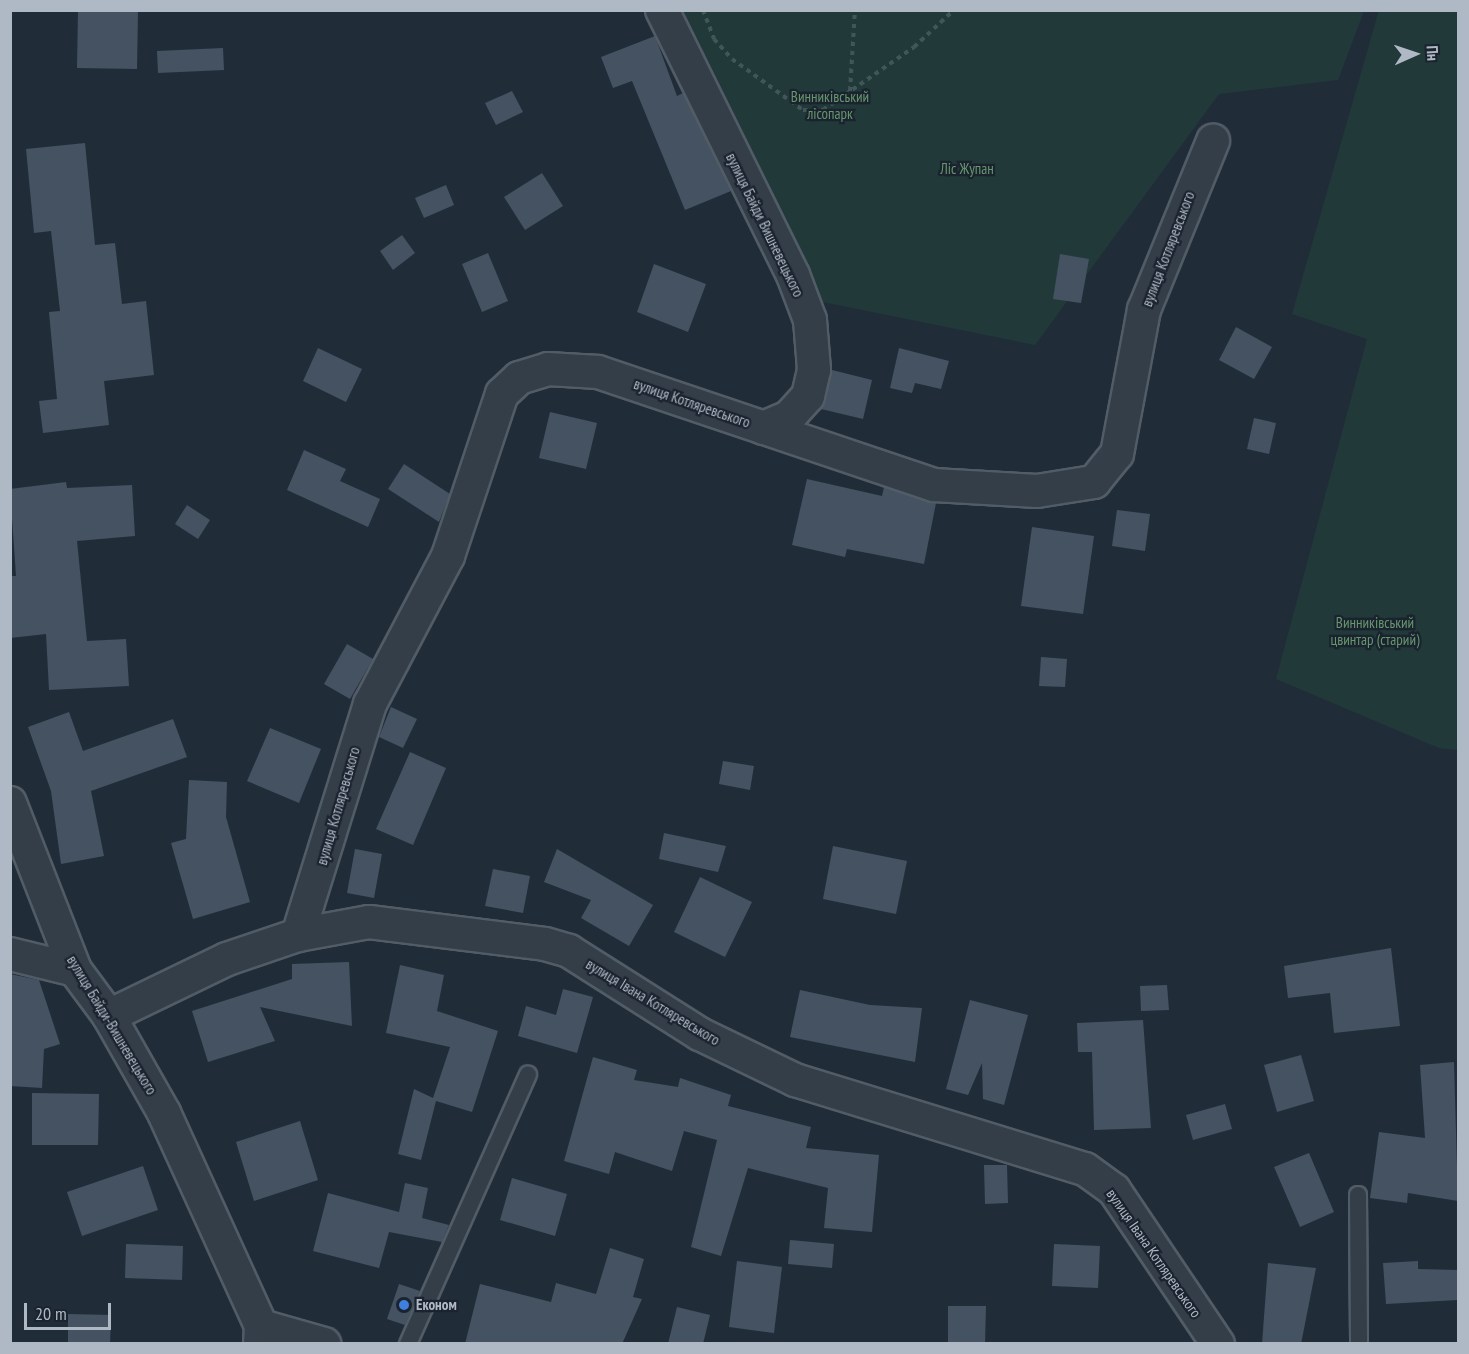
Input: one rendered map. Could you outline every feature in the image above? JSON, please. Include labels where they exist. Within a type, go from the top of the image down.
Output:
[{"type":"street","name":"вулиця Байди Вишневецького","points":[[663,10],[793,275],[810,320],[814,369],[808,396],[789,417],[763,428]]},
{"type":"street","name":"вулиця Котляревського","points":[[298,935],[370,704],[448,556],[502,394],[519,378],[574,368],[626,380],[934,485],[1036,491],[1094,482],[1117,454],[1144,310],[1213,141]]},
{"type":"street","name":"вулиця Байди-Вишневецького","points":[[10,802],[75,970],[109,1016],[164,1113],[261,1335]]},
{"type":"street","name":"вулиця Івана Котляревського","points":[[109,1016],[227,959],[298,935],[369,922],[545,944],[569,951],[700,1034],[795,1080],[1085,1169],[1114,1190],[1218,1344]]},
{"type":"street","points":[[10,954],[75,970]]},
{"type":"street","points":[[261,1335],[324,1344]]},
{"type":"lane","points":[[408,1344],[528,1075]]},
{"type":"lane","points":[[1359,1195],[1359,1344]]},
{"type":"path","points":[[703,10],[714,39],[732,59],[803,110],[823,110],[914,46],[954,10]]},
{"type":"path","points":[[850,91],[855,10]]},
{"type":"green space","name":"Винниківський цвинтар (старий)","points":[[1379,10],[1458,11],[1458,750],[1439,748],[1276,679],[1367,339],[1292,314]]},
{"type":"green space","name":"Ліс Жупан","points":[[680,11],[1364,11],[1338,80],[1219,94],[1035,345],[818,301],[780,211]]},
{"type":"building","points":[[78,10],[138,10],[137,69],[77,68]]},
{"type":"building","points":[[655,36],[677,96],[683,93],[731,191],[685,210],[632,81],[613,88],[601,57]]},
{"type":"building","points":[[223,48],[224,70],[158,73],[157,51]]},
{"type":"building","points":[[512,91],[523,112],[496,125],[485,103]]},
{"type":"building","points":[[85,143],[95,245],[115,243],[122,304],[146,301],[154,375],[104,381],[109,425],[43,433],[39,401],[57,399],[49,312],[60,311],[51,231],[34,233],[26,149]]},
{"type":"building","points":[[542,173],[563,206],[525,230],[504,197]]},
{"type":"building","points":[[446,185],[454,205],[424,218],[415,198]]},
{"type":"building","points":[[402,235],[415,253],[393,270],[380,251]]},
{"type":"building","points":[[488,253],[508,301],[482,312],[462,264]]},
{"type":"building","points":[[1060,254],[1089,259],[1081,303],[1053,299]]},
{"type":"building","points":[[654,264],[706,284],[688,332],[637,312]]},
{"type":"building","points":[[1236,327],[1272,347],[1254,379],[1219,360]]},
{"type":"building","points":[[318,348],[362,369],[346,402],[303,381]]},
{"type":"building","points":[[899,348],[949,361],[941,389],[915,383],[912,393],[890,388]]},
{"type":"building","points":[[832,370],[872,380],[863,419],[821,409]]},
{"type":"building","points":[[550,412],[597,423],[586,469],[539,458]]},
{"type":"building","points":[[1254,418],[1276,423],[1269,454],[1247,449]]},
{"type":"building","points":[[304,450],[346,469],[340,481],[380,499],[368,527],[287,490]]},
{"type":"building","points":[[404,464],[450,494],[439,522],[388,489]]},
{"type":"building","points":[[807,479],[882,496],[884,487],[936,503],[924,564],[847,549],[845,557],[792,545]]},
{"type":"building","points":[[66,482],[67,488],[132,485],[135,536],[77,541],[87,641],[126,639],[129,686],[49,690],[46,634],[10,638],[10,576],[16,576],[10,489]]},
{"type":"building","points":[[187,505],[210,520],[198,539],[175,524]]},
{"type":"building","points":[[1117,510],[1150,514],[1145,551],[1112,546]]},
{"type":"building","points":[[1032,527],[1094,536],[1083,614],[1021,606]]},
{"type":"building","points":[[347,644],[373,659],[350,699],[324,684]]},
{"type":"building","points":[[1041,657],[1067,659],[1065,687],[1039,686]]},
{"type":"building","points":[[391,707],[417,719],[403,748],[379,737]]},
{"type":"building","points":[[69,712],[83,751],[173,719],[187,757],[91,791],[104,856],[61,864],[51,791],[28,727]]},
{"type":"building","points":[[270,728],[321,749],[299,803],[247,781]]},
{"type":"building","points":[[410,752],[446,768],[413,845],[376,829]]},
{"type":"building","points":[[723,761],[754,766],[750,790],[719,784]]},
{"type":"building","points":[[189,780],[227,782],[226,817],[250,902],[193,919],[171,843],[186,839]]},
{"type":"building","points":[[664,833],[726,846],[718,872],[659,859]]},
{"type":"building","points":[[833,846],[907,861],[896,914],[823,899]]},
{"type":"building","points":[[355,849],[382,854],[374,898],[347,893]]},
{"type":"building","points":[[557,849],[653,905],[629,946],[581,918],[591,900],[544,882]]},
{"type":"building","points":[[493,869],[530,876],[523,913],[485,906]]},
{"type":"building","points":[[700,877],[752,902],[725,957],[674,932]]},
{"type":"building","points":[[1391,948],[1400,1026],[1334,1033],[1330,993],[1288,998],[1284,966]]},
{"type":"building","points":[[349,962],[352,1026],[260,1007],[275,1041],[208,1062],[192,1011],[292,979],[292,964]]},
{"type":"building","points":[[400,965],[444,975],[437,1011],[498,1031],[472,1112],[436,1101],[421,1160],[398,1154],[414,1089],[433,1098],[450,1047],[386,1033]]},
{"type":"building","points":[[10,974],[39,980],[60,1044],[44,1049],[42,1088],[10,1086]]},
{"type":"building","points":[[1167,985],[1169,1010],[1141,1011],[1140,986]]},
{"type":"building","points":[[563,989],[593,997],[577,1053],[518,1036],[526,1006],[556,1015]]},
{"type":"building","points":[[800,990],[870,1005],[922,1008],[915,1062],[790,1037]]},
{"type":"building","points":[[970,1000],[1028,1015],[1004,1105],[983,1099],[982,1063],[968,1095],[946,1089]]},
{"type":"building","points":[[1143,1020],[1151,1128],[1094,1130],[1092,1052],[1078,1052],[1077,1023]]},
{"type":"building","points":[[1301,1055],[1314,1101],[1277,1112],[1264,1065]]},
{"type":"building","points":[[593,1057],[637,1070],[634,1080],[678,1087],[680,1078],[731,1095],[728,1106],[811,1127],[806,1148],[879,1155],[872,1232],[824,1228],[828,1188],[748,1168],[721,1256],[691,1247],[717,1140],[684,1131],[672,1171],[615,1152],[609,1174],[564,1161]]},
{"type":"building","points":[[1454,1062],[1458,1201],[1408,1193],[1407,1203],[1370,1198],[1379,1132],[1425,1138],[1420,1065]]},
{"type":"building","points":[[32,1093],[99,1094],[98,1145],[32,1145]]},
{"type":"building","points":[[1225,1104],[1232,1129],[1193,1140],[1186,1115]]},
{"type":"building","points":[[300,1121],[318,1180],[254,1201],[236,1142]]},
{"type":"building","points":[[1309,1153],[1334,1212],[1300,1227],[1274,1167]]},
{"type":"building","points":[[984,1165],[1007,1165],[1008,1203],[985,1204]]},
{"type":"building","points":[[143,1166],[158,1210],[82,1236],[67,1192]]},
{"type":"building","points":[[512,1178],[567,1194],[555,1236],[500,1220]]},
{"type":"building","points":[[405,1183],[428,1188],[422,1218],[449,1225],[442,1242],[389,1232],[379,1268],[313,1251],[328,1193],[399,1212]]},
{"type":"building","points":[[790,1240],[834,1244],[832,1268],[788,1264]]},
{"type":"building","points":[[126,1244],[183,1246],[182,1280],[125,1278]]},
{"type":"building","points":[[1054,1244],[1100,1246],[1098,1288],[1052,1286]]},
{"type":"building","points":[[610,1248],[644,1259],[633,1297],[642,1299],[622,1344],[465,1344],[480,1284],[551,1302],[556,1283],[596,1294]]},
{"type":"building","points":[[737,1261],[782,1267],[774,1333],[729,1327]]},
{"type":"building","points":[[1418,1261],[1418,1269],[1458,1270],[1458,1300],[1386,1304],[1383,1263]]},
{"type":"building","points":[[1268,1263],[1316,1268],[1301,1344],[1262,1344]]},
{"type":"building","name":"Економ","points":[[399,1284],[420,1291],[405,1325],[387,1319]]},
{"type":"building","points":[[948,1306],[986,1306],[985,1344],[948,1344]]},
{"type":"building","points":[[677,1307],[710,1315],[703,1344],[668,1344]]},
{"type":"building","points":[[68,1314],[111,1315],[110,1344],[68,1344]]},
{"type":"place","name":"Економ","points":[[404,1305]]},
{"type":"park label","name":"Винниківський лісопарк","points":[[830,104]]}]
